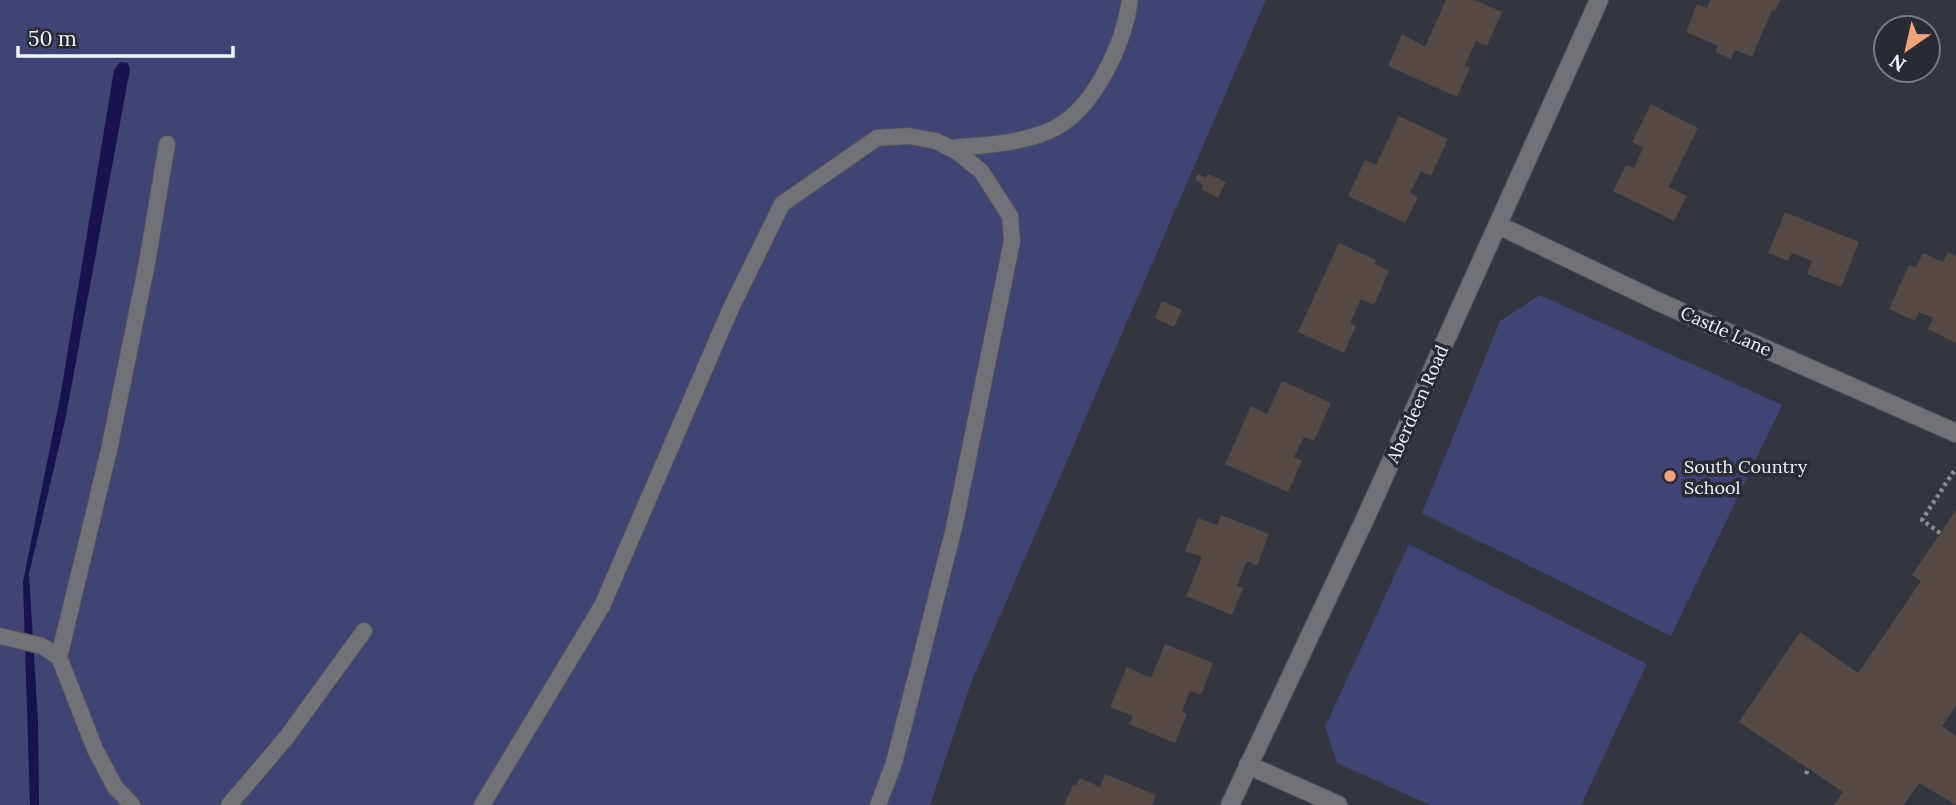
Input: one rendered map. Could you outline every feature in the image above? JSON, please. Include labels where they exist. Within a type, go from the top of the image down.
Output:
[{"type":"street","name":"Aberdeen Road","points":[[1230,805],[1599,0]]},
{"type":"street","name":"Castle Lane","points":[[1498,225],[1659,302],[1956,433]]},
{"type":"street","points":[[1248,765],[1338,805]]},
{"type":"lane","points":[[950,148],[1007,143],[1053,130],[1095,93],[1126,27],[1130,0]]},
{"type":"lane","points":[[482,805],[602,606],[731,308],[782,204],[877,138],[909,136],[936,141],[981,171],[1010,216],[1012,241],[954,528],[894,763],[878,805]]},
{"type":"lane","points":[[132,805],[115,787],[95,749],[59,657],[114,423],[167,144]]},
{"type":"lane","points":[[229,805],[286,738],[364,631]]},
{"type":"lane","points":[[6,637],[42,646],[59,657]]},
{"type":"path","points":[[1940,533],[1922,520],[1956,468]]},
{"type":"shaded area","points":[[0,0],[1266,0],[971,683],[930,805],[0,805]]},
{"type":"shaded area","points":[[120,62],[128,63],[130,69],[65,421],[29,574],[38,721],[39,805],[30,805],[23,582],[60,398],[114,70]]},
{"type":"shaded area","points":[[1540,295],[1782,405],[1671,636],[1422,513],[1500,321]]},
{"type":"shaded area","points":[[1409,544],[1647,664],[1581,805],[1430,805],[1337,763],[1325,727]]},
{"type":"building","points":[[1446,0],[1475,0],[1502,12],[1487,46],[1476,41],[1465,65],[1470,68],[1457,97],[1388,66],[1402,34],[1425,47]]},
{"type":"building","points":[[1710,0],[1780,0],[1775,11],[1772,10],[1752,57],[1735,50],[1731,59],[1715,52],[1718,46],[1686,32],[1697,4],[1707,8]]},
{"type":"building","points":[[1651,104],[1698,128],[1669,187],[1687,196],[1674,221],[1613,191],[1626,165],[1634,168],[1643,148],[1632,142]]},
{"type":"building","points":[[1399,116],[1448,139],[1431,176],[1421,171],[1410,193],[1418,197],[1405,223],[1348,196],[1365,160],[1376,165]]},
{"type":"building","points":[[1198,174],[1206,178],[1208,174],[1226,182],[1218,198],[1201,189],[1203,185],[1195,180]]},
{"type":"building","points":[[1785,212],[1859,242],[1841,287],[1807,274],[1812,261],[1792,253],[1788,261],[1768,253]]},
{"type":"building","points":[[1339,243],[1376,260],[1375,264],[1389,271],[1374,305],[1361,299],[1350,323],[1356,326],[1344,353],[1298,332]]},
{"type":"building","points":[[1948,252],[1956,256],[1956,343],[1928,329],[1933,318],[1919,312],[1915,321],[1889,309],[1909,265],[1916,267],[1923,253],[1943,262]]},
{"type":"building","points":[[1162,301],[1182,310],[1174,327],[1155,318]]},
{"type":"building","points":[[1282,381],[1331,403],[1314,441],[1304,437],[1294,457],[1302,461],[1288,492],[1225,464],[1251,406],[1267,414]]},
{"type":"building","points":[[1956,510],[1956,706],[1942,726],[1956,736],[1956,805],[1919,783],[1904,805],[1834,805],[1843,792],[1739,722],[1800,632],[1858,673],[1921,581],[1912,575]]},
{"type":"building","points":[[1221,515],[1269,534],[1257,566],[1247,561],[1237,586],[1243,588],[1232,615],[1186,596],[1202,557],[1185,551],[1198,518],[1217,525]]},
{"type":"building","points":[[1165,644],[1213,663],[1201,695],[1190,691],[1182,712],[1187,714],[1175,743],[1129,724],[1133,716],[1110,707],[1127,667],[1151,678]]},
{"type":"building","points":[[1105,774],[1156,795],[1152,805],[1064,805],[1073,785],[1076,786],[1080,778],[1100,787]]},
{"type":"place","name":"South Country School","points":[[1670,476]]}]
